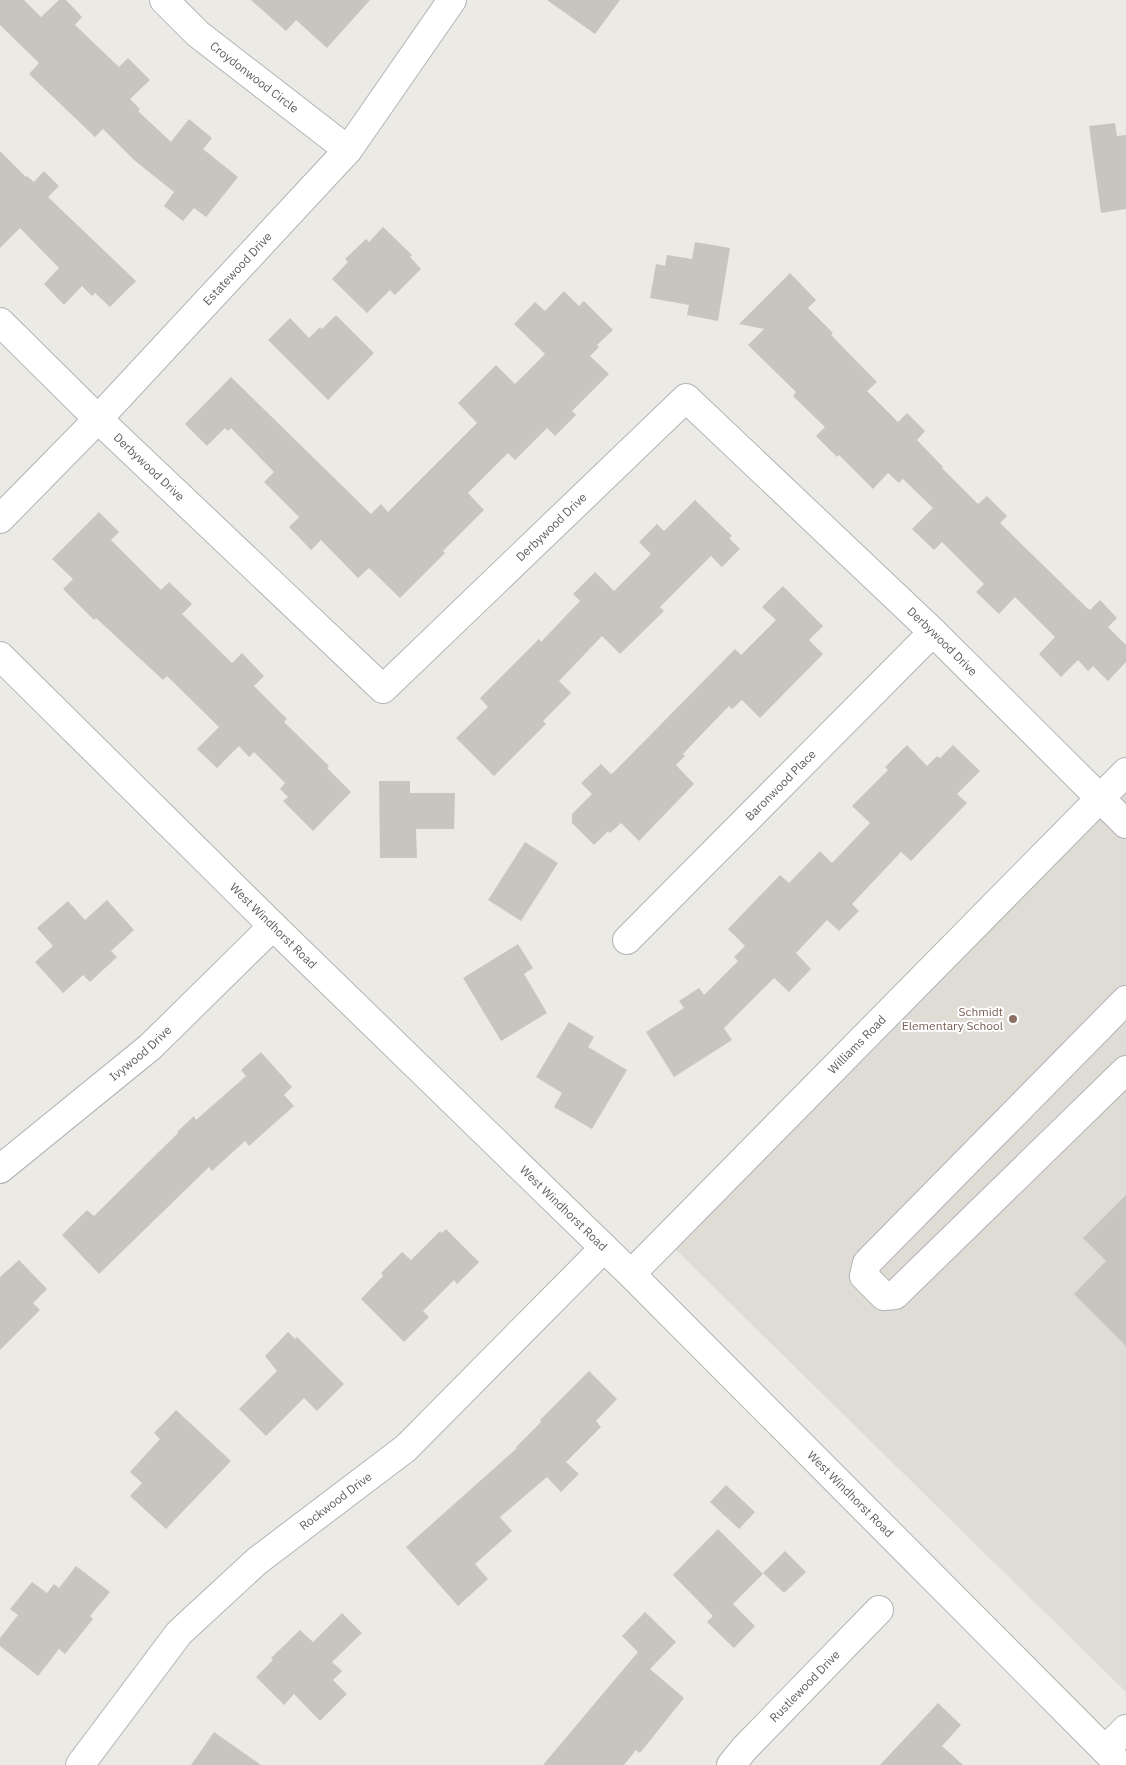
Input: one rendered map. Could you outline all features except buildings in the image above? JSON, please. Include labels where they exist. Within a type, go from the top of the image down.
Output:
[{"type":"street","name":"Croydonwood Circle","points":[[164,0],[198,34],[348,150]]},
{"type":"street","name":"Estatewood Drive","points":[[0,519],[98,419],[348,150],[452,0]]},
{"type":"street","name":"Derbywood Drive","points":[[0,322],[98,419],[382,688],[686,398],[933,632],[1126,824]]},
{"type":"street","name":"Baronwood Place","points":[[627,940],[933,632]]},
{"type":"street","name":"West Windhorst Road","points":[[0,656],[273,926],[631,1274],[1113,1758]]},
{"type":"street","name":"Williams Road","points":[[631,1274],[1126,772]]},
{"type":"street","name":"Ivywood Drive","points":[[0,1169],[150,1047],[273,926]]},
{"type":"street","points":[[1126,1000],[867,1263],[864,1276],[884,1296],[895,1295],[1126,1070]]},
{"type":"street","name":"Rockwood Drive","points":[[80,1765],[179,1633],[257,1561],[406,1448],[604,1248]]},
{"type":"street","name":"Rustlewood Drive","points":[[731,1765],[744,1749],[879,1610]]},
{"type":"street","points":[[1113,1758],[1126,1729]]},
{"type":"shaded area","name":"Schmidt Elementary School","points":[[1126,789],[1126,1692],[674,1248]]},
{"type":"place","name":"Schmidt Elementary School","points":[[1013,1019]]}]
